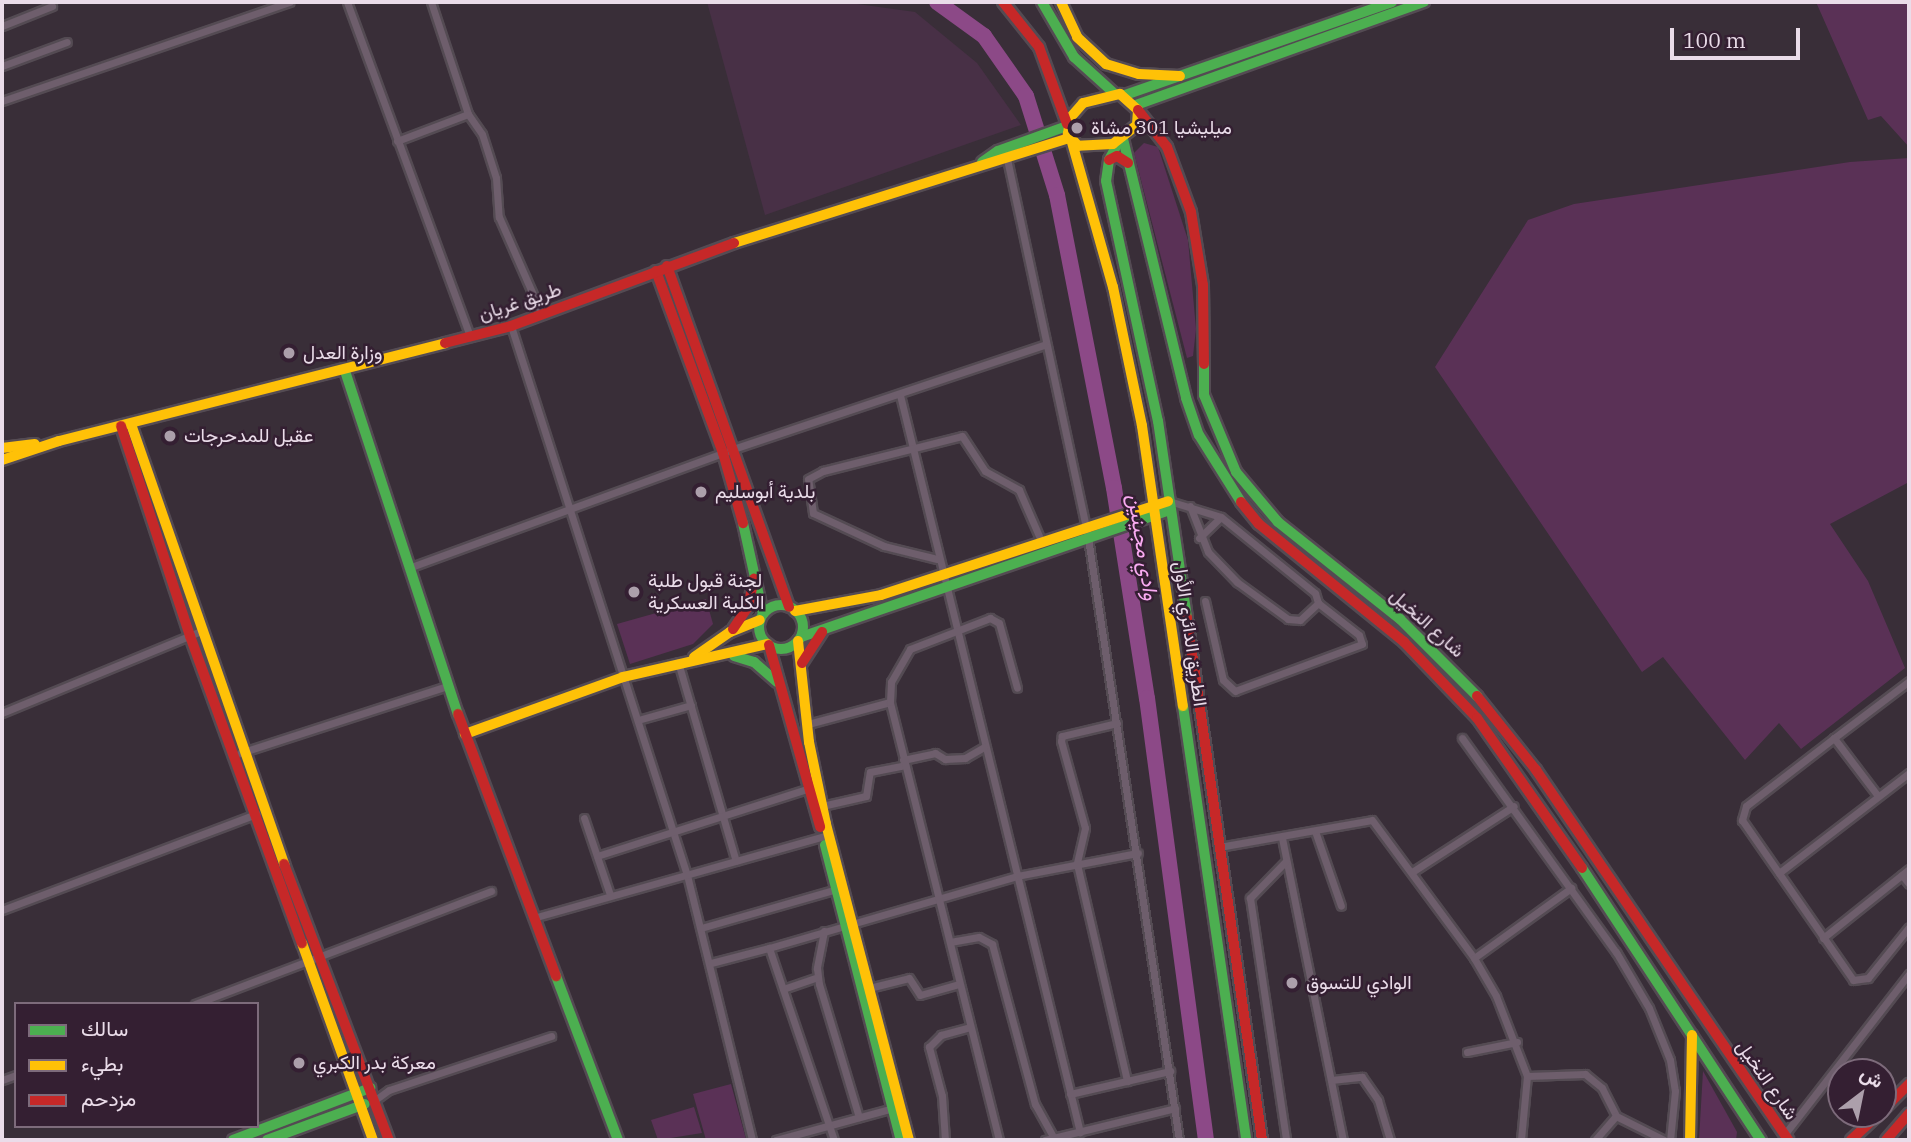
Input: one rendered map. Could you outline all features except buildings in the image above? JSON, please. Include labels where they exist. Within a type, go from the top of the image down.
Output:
[{"type":"main road","points":[[1003,2],[1039,47],[1070,139],[1092,148],[1121,140]]},
{"type":"main road","points":[[1042,2],[1074,57],[1137,107]]},
{"type":"main road","points":[[1061,2],[1077,37],[1106,64],[1139,74],[1180,76]]},
{"type":"main road","points":[[1067,125],[1083,103],[1180,76],[1392,2]]},
{"type":"main road","points":[[1137,107],[1424,2]]},
{"type":"main road","points":[[1108,160],[1121,140],[1137,125],[1137,107]]},
{"type":"main road","name":"شارع النخيل","points":[[1137,107],[1167,147],[1191,212],[1203,285],[1204,395],[1236,472],[1278,522],[1400,619],[1486,705],[1535,770],[1786,1138]]},
{"type":"main road","name":"طريق غريان","points":[[1054,139],[1067,125]]},
{"type":"main road","name":"طريق غريان","points":[[2,454],[345,371],[511,326],[667,266],[1054,139],[1070,139]]},
{"type":"main road","name":"الطريق الدائري الأول","points":[[1070,139],[1113,287],[1154,510],[1246,1140]]},
{"type":"main road","points":[[1121,140],[1186,398],[1203,443],[1226,483],[1265,530],[1404,642],[1477,718],[1524,780],[1761,1140]]},
{"type":"main road","name":"طريق غريان","points":[[982,162],[1007,159],[1026,148]]},
{"type":"main road","points":[[1108,160],[1121,157],[1128,163]]},
{"type":"main road","name":"الطريق الدائري الأول","points":[[1108,160],[1107,188],[1158,421],[1262,1140]]},
{"type":"main road","points":[[667,266],[728,451],[755,572],[762,617],[760,633],[768,645],[826,836],[896,1107],[909,1140]]},
{"type":"main road","points":[[656,271],[792,609],[802,623],[799,639],[808,724],[826,836],[837,889],[869,988],[901,1140]]},
{"type":"main road","points":[[345,371],[411,567],[447,686],[618,1140]]},
{"type":"main road","points":[[126,425],[201,631],[254,815],[373,1140]]},
{"type":"main road","points":[[126,425],[190,636],[238,754],[265,810],[322,954],[389,1140]]},
{"type":"main road","points":[[693,658],[730,632],[762,617],[775,606],[792,609],[881,595],[942,581],[1093,537],[1140,520],[1154,510],[1169,505]]},
{"type":"main road","points":[[465,734],[623,677],[693,658],[727,655],[768,645],[788,648],[799,639],[1042,542],[1135,509],[1154,510]]},
{"type":"main road","points":[[730,632],[748,607],[755,572]]},
{"type":"main road","points":[[802,664],[810,646],[827,628]]},
{"type":"main road","points":[[727,655],[754,662],[780,684]]},
{"type":"main road","points":[[1690,1140],[1692,1035]]},
{"type":"main road","points":[[233,1140],[370,1088]]},
{"type":"main road","points":[[267,1140],[374,1101]]},
{"type":"main road","points":[[1886,1140],[1909,1114]]},
{"type":"main road","points":[[1851,1140],[1864,1128]]},
{"type":"street","points":[[2,101],[289,2]]},
{"type":"street","points":[[347,2],[470,337]]},
{"type":"street","points":[[431,2],[468,114],[482,135],[496,178],[496,209],[542,316]]},
{"type":"street","points":[[2,26],[52,6]]},
{"type":"street","points":[[2,66],[66,42]]},
{"type":"street","points":[[397,141],[468,114]]},
{"type":"street","points":[[1007,159],[1046,344],[1093,537],[1117,723],[1179,1140]]},
{"type":"street","points":[[511,326],[566,509],[638,720],[687,875],[711,963],[752,1140]]},
{"type":"street","points":[[411,567],[728,451],[1046,344]]},
{"type":"street","points":[[900,395],[915,448],[942,581],[1080,1132]]},
{"type":"street","points":[[937,559],[884,545],[813,513],[808,479],[814,474],[962,436],[967,439],[985,471],[1019,490],[1042,542]]},
{"type":"street","points":[[1169,505],[1186,506],[1221,517],[1315,593],[1318,603],[1359,635],[1360,648],[1235,691],[1223,680],[1205,601]]},
{"type":"street","points":[[1186,506],[1199,538],[1226,573],[1288,619],[1300,620],[1318,603]]},
{"type":"street","points":[[1199,538],[1221,517]]},
{"type":"street","points":[[999,1140],[890,702],[891,682],[910,649],[954,629],[996,619],[1017,688]]},
{"type":"street","points":[[2,713],[201,631]]},
{"type":"street","points":[[678,662],[736,860]]},
{"type":"street","points":[[1909,681],[1744,809],[1742,820],[1853,980],[1864,980],[1909,927]]},
{"type":"street","points":[[238,754],[447,686]]},
{"type":"street","points":[[808,724],[890,702]]},
{"type":"street","points":[[638,720],[691,705]]},
{"type":"street","points":[[1117,723],[1061,738],[1085,828],[1077,864],[1127,1081]]},
{"type":"street","points":[[1462,738],[1514,806],[1616,952],[1660,1033],[1675,1091],[1670,1140]]},
{"type":"street","points":[[1834,738],[1878,796]]},
{"type":"street","points":[[822,806],[866,796],[870,772],[935,753],[958,759],[984,747]]},
{"type":"street","points":[[1779,873],[1909,773]]},
{"type":"street","points":[[597,856],[723,814],[810,789]]},
{"type":"street","points":[[1412,872],[1514,806]]},
{"type":"street","points":[[2,910],[265,810]]},
{"type":"street","points":[[584,818],[610,895]]},
{"type":"street","points":[[1219,848],[1372,820],[1474,958],[1517,1042],[1527,1076],[1521,1140]]},
{"type":"street","points":[[1315,831],[1342,906]]},
{"type":"street","points":[[533,918],[826,836]]},
{"type":"street","points":[[1282,838],[1343,1140]]},
{"type":"street","points":[[711,963],[1017,876],[1138,853]]},
{"type":"street","points":[[1286,861],[1262,880],[1250,898],[1286,1140]]},
{"type":"street","points":[[1823,938],[1906,872],[1909,884]]},
{"type":"street","points":[[1474,958],[1571,888]]},
{"type":"street","points":[[701,928],[837,889]]},
{"type":"street","points":[[200,1002],[491,891]]},
{"type":"street","points":[[824,932],[818,977],[859,1117]]},
{"type":"street","points":[[950,942],[979,937],[992,944],[1035,1104],[1054,1138]]},
{"type":"street","points":[[769,948],[834,1140]]},
{"type":"street","points":[[1786,1138],[1909,974]]},
{"type":"street","points":[[783,989],[818,977]]},
{"type":"street","points":[[869,988],[909,978],[920,995],[959,984]]},
{"type":"street","points":[[945,1140],[942,1096],[929,1047],[940,1035],[970,1027]]},
{"type":"street","points":[[374,1101],[389,1090],[551,1036]]},
{"type":"street","points":[[1467,1052],[1517,1042]]},
{"type":"street","points":[[1070,1094],[1170,1071]]},
{"type":"street","points":[[1527,1076],[1585,1074],[1602,1088],[1616,1116],[1645,1136],[1664,1140]]},
{"type":"street","points":[[1331,1080],[1362,1077],[1378,1100],[1390,1140]]},
{"type":"street","points":[[370,1088],[389,1090]]},
{"type":"street","points":[[776,1140],[896,1107]]},
{"type":"street","points":[[1045,1140],[1175,1108]]},
{"type":"street","points":[[1595,1140],[1616,1116]]},
{"type":"shaded area","points":[[707,2],[843,2],[915,12],[977,63],[1021,125],[765,215]]},
{"type":"shaded area","points":[[1816,2],[1909,2],[1909,147],[1881,116],[1868,120]]},
{"type":"shaded area","points":[[1144,143],[1158,147],[1188,240],[1196,329],[1193,356],[1187,358],[1134,153]]},
{"type":"shaded area","points":[[1909,158],[1909,482],[1830,524],[1868,581],[1905,668],[1801,749],[1779,723],[1745,760],[1663,657],[1642,672],[1435,367],[1528,220],[1574,204],[1850,162]]},
{"type":"shaded area","points":[[706,599],[713,624],[693,644],[630,664],[617,624]]},
{"type":"shaded area","points":[[1703,1071],[1737,1132],[1736,1140],[1699,1140]]},
{"type":"shaded area","points":[[731,1084],[746,1139],[706,1140],[693,1094]]},
{"type":"shaded area","points":[[694,1107],[702,1133],[658,1140],[651,1120]]},
{"type":"waterway","name":"وادي مجينين","points":[[937,2],[984,36],[1026,96],[1057,195],[1114,488],[1147,698],[1206,1140]]},
{"type":"traffic: fast","points":[[1042,2],[1074,57],[1115,94]]},
{"type":"traffic: fast","points":[[1125,95],[1392,2]]},
{"type":"traffic: fast","points":[[1136,105],[1424,2]]},
{"type":"traffic: fast","points":[[982,162],[998,151],[1067,126]]},
{"type":"traffic: fast","points":[[1123,139],[1186,398],[1199,435],[1241,502]]},
{"type":"traffic: fast","points":[[1119,141],[1109,160],[1106,181],[1158,421],[1187,618]]},
{"type":"traffic: fast","points":[[1204,364],[1204,395],[1236,472],[1278,522],[1400,619],[1477,696]]},
{"type":"traffic: fast","points":[[345,371],[458,714]]},
{"type":"traffic: fast","points":[[801,637],[1170,510]]},
{"type":"traffic: fast","points":[[743,523],[763,614]]},
{"type":"traffic: fast","points":[[781,605],[796,612],[803,627],[796,642],[781,649],[766,642],[759,627],[766,612],[781,605]]},
{"type":"traffic: fast","points":[[734,656],[754,662],[777,682]]},
{"type":"traffic: fast","points":[[1183,706],[1246,1140]]},
{"type":"traffic: fast","points":[[825,845],[901,1140]]},
{"type":"traffic: fast","points":[[1582,868],[1761,1140]]},
{"type":"traffic: fast","points":[[556,976],[618,1140]]},
{"type":"traffic: fast","points":[[233,1140],[370,1088]]},
{"type":"traffic: fast","points":[[267,1140],[365,1104]]},
{"type":"traffic: slow","points":[[1061,2],[1077,37],[1106,64],[1139,74],[1180,76]]},
{"type":"traffic: slow","points":[[1120,94],[1138,110],[1137,125],[1113,144],[1078,146],[1068,134],[1070,118],[1083,103],[1120,94]]},
{"type":"traffic: slow","points":[[734,243],[1070,138]]},
{"type":"traffic: slow","points":[[1071,139],[1113,287],[1142,426],[1183,706]]},
{"type":"traffic: slow","points":[[2,460],[59,441],[445,343]]},
{"type":"traffic: slow","points":[[131,424],[284,864]]},
{"type":"traffic: slow","points":[[2,448],[35,444]]},
{"type":"traffic: slow","points":[[795,611],[881,595],[1168,501]]},
{"type":"traffic: slow","points":[[694,657],[730,632],[760,620]]},
{"type":"traffic: slow","points":[[798,641],[809,742],[826,824],[909,1140]]},
{"type":"traffic: slow","points":[[465,734],[623,677],[767,644]]},
{"type":"traffic: slow","points":[[302,943],[373,1140]]},
{"type":"traffic: slow","points":[[1690,1140],[1692,1035]]},
{"type":"traffic: jam","points":[[1003,2],[1039,47],[1067,124]]},
{"type":"traffic: jam","points":[[1138,110],[1167,147],[1191,212],[1203,285],[1204,364]]},
{"type":"traffic: jam","points":[[1109,160],[1117,156],[1128,163]]},
{"type":"traffic: jam","points":[[445,343],[511,326],[734,243]]},
{"type":"traffic: jam","points":[[667,266],[789,607]]},
{"type":"traffic: jam","points":[[656,271],[723,453],[743,523]]},
{"type":"traffic: jam","points":[[121,426],[190,636],[302,943]]},
{"type":"traffic: jam","points":[[1241,502],[1259,524],[1404,642],[1477,718],[1582,868]]},
{"type":"traffic: jam","points":[[733,629],[748,607],[754,579]]},
{"type":"traffic: jam","points":[[1187,618],[1262,1140]]},
{"type":"traffic: jam","points":[[802,663],[822,632]]},
{"type":"traffic: jam","points":[[769,645],[820,827]]},
{"type":"traffic: jam","points":[[1477,696],[1536,770],[1788,1140]]},
{"type":"traffic: jam","points":[[458,714],[556,976]]},
{"type":"traffic: jam","points":[[284,864],[389,1140]]},
{"type":"traffic: jam","points":[[1897,1096],[1909,1084]]},
{"type":"traffic: jam","points":[[1886,1140],[1909,1114]]},
{"type":"traffic: jam","points":[[1851,1140],[1864,1128]]},
{"type":"place","name":"ميليشيا 301 مشاة","points":[[1077,128]]},
{"type":"place","name":"وزارة العدل","points":[[289,353]]},
{"type":"place","name":"عقيل للمدحرجات","points":[[170,436]]},
{"type":"place","name":"بلدية أبوسليم","points":[[701,492]]},
{"type":"place","name":"لجنة قبول طلبة الكلية العسكرية","points":[[634,592]]},
{"type":"place","name":"الوادي للتسوق","points":[[1292,983]]},
{"type":"place","name":"معركة بدر الكبري","points":[[299,1063]]}]
